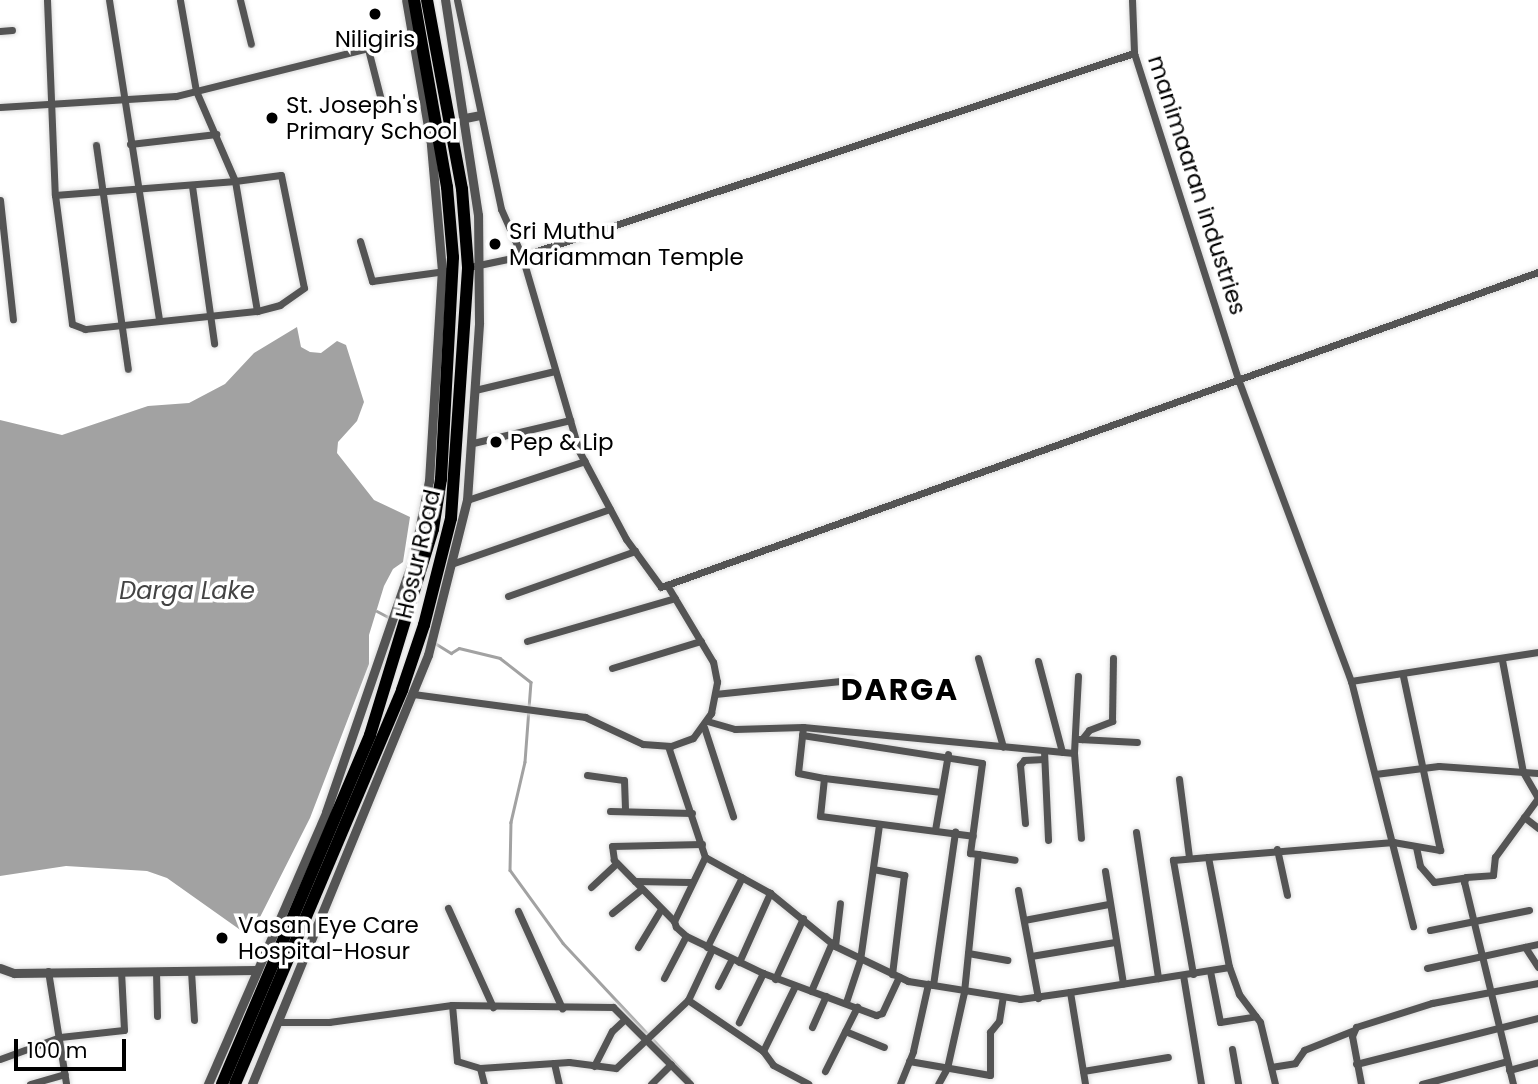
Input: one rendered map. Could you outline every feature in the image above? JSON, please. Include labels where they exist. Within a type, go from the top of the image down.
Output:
[{"type":"highway","name":"Hosur Road","points":[[222,1084],[370,735],[400,645],[401,617],[433,529],[441,479],[447,187],[414,0]]},
{"type":"highway","name":"Hosur Road","points":[[235,1084],[422,653],[430,628],[457,484],[474,266],[427,0]]},
{"type":"street","points":[[47,0],[55,103],[55,195],[72,324],[85,329],[120,323],[257,311],[302,293],[304,284],[283,178],[55,195]]},
{"type":"street","points":[[109,0],[122,99],[159,319]]},
{"type":"street","points":[[180,0],[196,91],[235,181],[257,311]]},
{"type":"street","points":[[240,0],[251,44]]},
{"type":"street","points":[[360,241],[372,281],[447,271],[431,144],[405,0]]},
{"type":"street","points":[[430,628],[454,563],[467,500],[475,390],[474,266],[465,118],[445,0]]},
{"type":"street","points":[[457,0],[500,209],[522,256],[570,420],[585,461],[610,509],[661,587],[1538,272]]},
{"type":"street","name":"manimaaran industries","points":[[1132,0],[1134,53],[1238,379],[1351,681],[1413,926]]},
{"type":"street","points":[[0,31],[12,30]]},
{"type":"street","points":[[0,107],[196,91],[413,37]]},
{"type":"street","points":[[368,49],[382,104]]},
{"type":"street","points":[[474,266],[522,256],[1134,53]]},
{"type":"street","points":[[465,118],[480,115]]},
{"type":"street","points":[[130,144],[216,134]]},
{"type":"street","points":[[96,145],[100,193],[128,369]]},
{"type":"street","points":[[192,186],[214,343]]},
{"type":"street","points":[[0,200],[13,319]]},
{"type":"street","points":[[475,390],[555,371]]},
{"type":"street","points":[[473,443],[570,420]]},
{"type":"street","points":[[467,500],[585,461]]},
{"type":"street","points":[[454,563],[610,509]]},
{"type":"street","points":[[508,596],[635,551]]},
{"type":"street","points":[[413,694],[509,709],[585,717],[643,744],[668,746],[693,738],[706,724],[715,694],[713,662],[667,585]]},
{"type":"street","points":[[527,641],[675,598]]},
{"type":"street","points":[[208,1084],[326,812],[387,638],[401,617]]},
{"type":"street","points":[[612,668],[702,641]]},
{"type":"street","points":[[1351,681],[1403,676],[1538,652]]},
{"type":"street","points":[[252,1084],[413,694],[422,653]]},
{"type":"street","points":[[978,658],[1003,747]]},
{"type":"street","points":[[1078,739],[1089,730],[1112,721],[1113,658]]},
{"type":"street","points":[[1416,847],[1420,866],[1434,883],[1493,875],[1495,857],[1538,798],[1523,772],[1502,660]]},
{"type":"street","points":[[1038,661],[1062,752]]},
{"type":"street","points":[[1078,676],[1078,739],[1074,752],[1081,838]]},
{"type":"street","points":[[1193,974],[1173,860],[1276,849],[1393,842],[1438,852],[1441,848],[1426,767],[1403,676]]},
{"type":"street","points":[[715,694],[850,680]]},
{"type":"street","points":[[706,724],[735,729],[803,731],[1003,747],[1044,755]]},
{"type":"street","points":[[706,724],[733,816]]},
{"type":"street","points":[[803,731],[948,754],[982,763],[970,853],[1015,860]]},
{"type":"street","points":[[803,731],[799,773],[941,792]]},
{"type":"street","points":[[1078,739],[1137,742]]},
{"type":"street","points":[[668,746],[705,857],[690,882],[674,921]]},
{"type":"street","points":[[1025,823],[1020,765],[1024,760],[1044,755],[1074,752]]},
{"type":"street","points":[[935,830],[948,754]]},
{"type":"street","points":[[1044,755],[1048,839]]},
{"type":"street","points":[[1375,774],[1426,767],[1538,773]]},
{"type":"street","points":[[587,775],[624,780],[625,811]]},
{"type":"street","points":[[824,778],[820,816],[973,836]]},
{"type":"street","points":[[1179,779],[1189,857]]},
{"type":"street","points":[[610,811],[692,813]]},
{"type":"street","points":[[1524,817],[1538,828]]},
{"type":"street","points":[[846,1002],[860,960],[879,824]]},
{"type":"street","points":[[900,1084],[931,984],[955,832]]},
{"type":"street","points":[[1136,832],[1158,978]]},
{"type":"street","points":[[702,844],[616,843],[610,853],[685,936],[775,978],[880,1015],[896,975],[904,875],[873,869]]},
{"type":"street","points":[[1276,849],[1287,895]]},
{"type":"street","points":[[938,1084],[947,1068],[964,992],[978,854]]},
{"type":"street","points":[[705,857],[771,893],[833,944],[860,960],[896,975],[964,992],[1038,998],[1229,967]]},
{"type":"street","points":[[1208,857],[1229,967],[1241,997],[1256,1016],[1275,1084]]},
{"type":"street","points":[[591,887],[617,863]]},
{"type":"street","points":[[1105,871],[1122,984]]},
{"type":"street","points":[[452,1004],[457,1061],[480,1068],[554,1063],[616,1068],[688,1000],[742,877]]},
{"type":"street","points":[[1464,878],[1497,1027],[1513,1084]]},
{"type":"street","points":[[634,881],[690,882]]},
{"type":"street","points":[[612,913],[642,889]]},
{"type":"street","points":[[1018,890],[1038,998]]},
{"type":"street","points":[[718,986],[736,961],[771,893]]},
{"type":"street","points":[[811,991],[833,944],[840,903]]},
{"type":"street","points":[[1024,920],[1109,904]]},
{"type":"street","points":[[448,908],[493,1007]]},
{"type":"street","points":[[638,947],[660,909]]},
{"type":"street","points":[[1430,930],[1529,910]]},
{"type":"street","points":[[518,911],[562,1008]]},
{"type":"street","points":[[775,978],[803,918]]},
{"type":"street","points":[[664,978],[685,936]]},
{"type":"street","points":[[1031,956],[1115,942]]},
{"type":"street","points":[[1427,968],[1538,944]]},
{"type":"street","points":[[1525,947],[1538,967]]},
{"type":"street","points":[[968,953],[1007,960]]},
{"type":"street","points":[[0,968],[14,973],[256,970]]},
{"type":"street","points":[[48,971],[66,1084]]},
{"type":"street","points":[[0,1059],[60,1037],[124,1030],[121,971]]},
{"type":"street","points":[[156,971],[157,1016]]},
{"type":"street","points":[[191,971],[194,1020]]},
{"type":"street","points":[[1210,971],[1220,1022],[1256,1016]]},
{"type":"street","points":[[739,1022],[763,973]]},
{"type":"street","points":[[1183,975],[1201,1084]]},
{"type":"street","points":[[1271,1067],[1295,1063],[1304,1050],[1432,1003],[1538,982]]},
{"type":"street","points":[[763,1051],[795,986]]},
{"type":"street","points":[[1070,992],[1085,1084]]},
{"type":"street","points":[[812,1027],[825,996]]},
{"type":"street","points":[[909,1061],[990,1075],[990,1032],[999,1021],[1003,997]]},
{"type":"street","points":[[688,1000],[763,1051],[773,1065],[808,1084]]},
{"type":"street","points":[[277,1022],[329,1022],[452,1004],[493,1007],[613,1007],[690,1084]]},
{"type":"street","points":[[825,1071],[857,1007]]},
{"type":"street","points":[[1356,1064],[1538,1018]]},
{"type":"street","points":[[594,1066],[612,1031],[624,1020]]},
{"type":"street","points":[[845,1031],[884,1047]]},
{"type":"street","points":[[1351,1084],[1361,1082],[1356,1064],[1353,1031]]},
{"type":"street","points":[[1232,1049],[1238,1084]]},
{"type":"street","points":[[1083,1071],[1168,1057]]},
{"type":"street","points":[[1422,1084],[1449,1075],[1538,1062]]},
{"type":"street","points":[[554,1063],[559,1084]]},
{"type":"street","points":[[651,1084],[671,1064]]},
{"type":"street","points":[[480,1068],[484,1084]]},
{"type":"street","points":[[30,1084],[65,1074]]},
{"type":"street","points":[[1449,1075],[1451,1084]]},
{"type":"water","name":"Darga Lake","points":[[297,327],[301,347],[310,352],[321,353],[337,341],[346,345],[364,402],[357,421],[338,442],[337,453],[374,500],[410,517],[403,562],[393,569],[384,586],[369,635],[369,664],[310,818],[254,929],[246,934],[167,878],[147,871],[66,866],[0,876],[0,420],[62,435],[148,406],[189,403],[225,384],[254,353]]},
{"type":"waterway","points":[[377,611],[390,618]]},
{"type":"waterway","points":[[435,643],[451,653],[459,648],[500,658],[531,682],[525,762],[511,822],[510,870],[563,943],[689,1078]]},
{"type":"place","name":"Niligiris","points":[[375,14]]},
{"type":"place","name":"St. Joseph's Primary School","points":[[272,118]]},
{"type":"place","name":"Sri Muthu Mariamman Temple","points":[[495,244]]},
{"type":"place","name":"Pep & Lip","points":[[496,442]]},
{"type":"place","name":"Vasan Eye Care Hospital-Hosur","points":[[222,938]]},
{"type":"district","name":"DARGA","points":[[900,690]]}]
